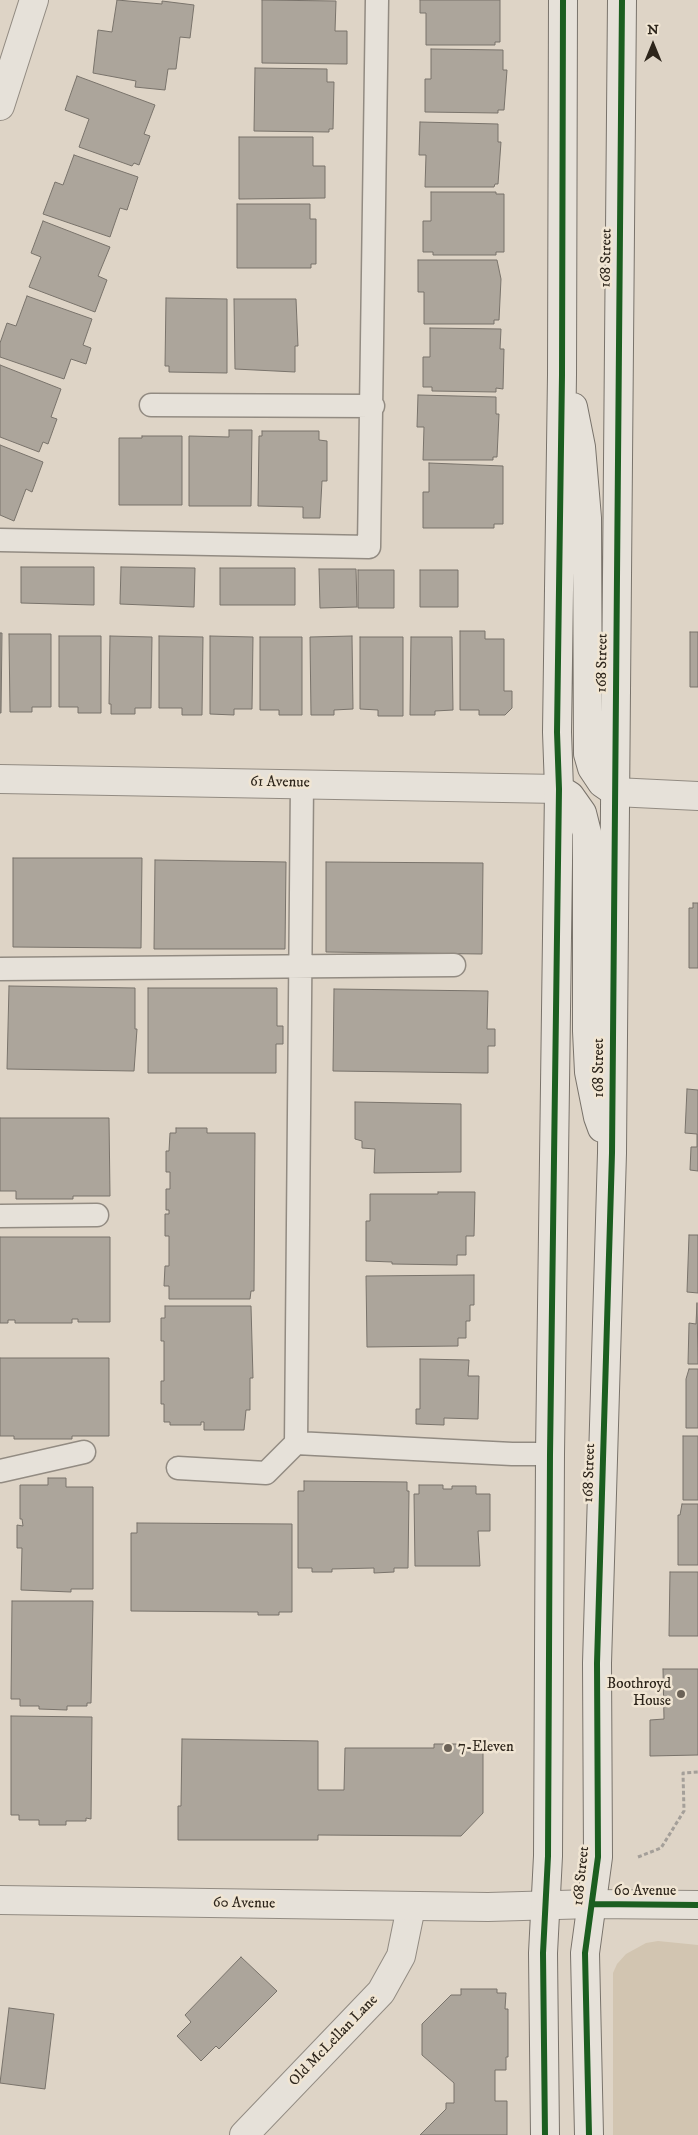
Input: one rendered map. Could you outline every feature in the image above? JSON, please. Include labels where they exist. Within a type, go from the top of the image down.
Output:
[{"type":"main road","points":[[0,106],[34,0]]},
{"type":"main road","points":[[545,2135],[543,1953],[546,1906],[559,789],[557,732],[562,375],[563,0]]},
{"type":"main road","name":"168 Street","points":[[589,2135],[584,1952],[598,1857],[597,1663],[612,1153],[622,0]]},
{"type":"main road","points":[[562,375],[574,409],[585,484],[588,754],[592,768],[614,792],[698,796]]},
{"type":"main road","name":"61 Avenue","points":[[0,779],[559,789]]},
{"type":"main road","points":[[559,789],[570,796],[582,813],[587,833],[587,1031],[589,1072],[598,1116],[612,1153]]},
{"type":"main road","name":"60 Avenue","points":[[0,1900],[412,1907],[592,1904],[698,1905]]},
{"type":"main road","name":"Old McLellan Lane","points":[[249,2134],[382,1992],[401,1956],[412,1907]]},
{"type":"lane","points":[[0,540],[369,547],[373,406],[377,0]]},
{"type":"lane","points":[[151,405],[373,406]]},
{"type":"lane","points":[[178,1468],[266,1473],[296,1443],[302,783]]},
{"type":"lane","points":[[0,969],[454,965]]},
{"type":"lane","points":[[0,1216],[97,1215]]},
{"type":"lane","points":[[296,1443],[512,1454],[550,1454]]},
{"type":"lane","points":[[0,1471],[84,1452]]},
{"type":"path","points":[[638,1857],[661,1848],[684,1811],[683,1774],[698,1772]]},
{"type":"shaded area","points":[[658,1941],[698,1945],[698,2135],[613,2135],[613,1973],[617,1964],[626,1954],[646,1943]]},
{"type":"building","points":[[117,0],[162,4],[162,1],[194,5],[190,38],[180,37],[176,69],[168,69],[165,90],[135,87],[136,81],[93,73],[98,30],[112,32]]},
{"type":"building","points":[[262,0],[336,1],[335,31],[347,31],[347,64],[262,63]]},
{"type":"building","points":[[420,0],[500,0],[500,42],[495,42],[495,45],[426,45],[426,13],[420,13]]},
{"type":"building","points":[[431,49],[503,50],[503,70],[507,70],[504,110],[498,110],[498,113],[425,112],[425,79],[431,79]]},
{"type":"building","points":[[255,68],[327,69],[327,82],[334,82],[333,129],[329,129],[329,132],[254,131]]},
{"type":"building","points":[[77,76],[155,105],[144,134],[150,136],[139,165],[134,163],[132,166],[79,147],[89,119],[65,110]]},
{"type":"building","points":[[420,122],[498,124],[498,142],[501,142],[498,184],[495,184],[494,187],[425,187],[426,155],[419,155]]},
{"type":"building","points":[[239,137],[313,137],[313,166],[325,166],[325,198],[239,199]]},
{"type":"building","points":[[74,155],[138,177],[127,210],[120,208],[110,237],[43,214],[55,182],[63,185]]},
{"type":"building","points":[[431,192],[496,192],[496,194],[504,194],[504,252],[496,252],[496,255],[433,255],[433,252],[423,252],[423,221],[431,221]]},
{"type":"building","points":[[237,204],[310,204],[310,219],[316,219],[316,264],[311,264],[311,268],[237,268]]},
{"type":"building","points":[[43,221],[110,247],[98,276],[107,280],[95,312],[29,287],[41,257],[31,253]]},
{"type":"building","points":[[418,260],[497,260],[501,279],[499,320],[494,320],[494,324],[424,324],[424,292],[418,292]]},
{"type":"building","points":[[27,296],[92,319],[83,345],[91,348],[86,364],[71,359],[64,379],[0,357],[0,343],[7,323],[16,326]]},
{"type":"building","points":[[166,298],[227,299],[227,373],[169,372],[169,366],[165,366]]},
{"type":"building","points":[[234,299],[296,299],[298,346],[295,346],[295,372],[235,369]]},
{"type":"building","points":[[430,328],[501,329],[500,349],[504,349],[503,389],[496,388],[496,392],[432,391],[432,387],[423,387],[423,357],[430,357]]},
{"type":"building","points":[[0,365],[61,389],[51,417],[57,419],[48,444],[43,442],[39,452],[0,437]]},
{"type":"building","points":[[418,395],[496,397],[496,414],[499,414],[497,457],[493,457],[493,460],[423,460],[424,427],[417,427]]},
{"type":"building","points":[[229,430],[252,430],[251,506],[189,506],[189,436],[229,437]]},
{"type":"building","points":[[262,431],[319,431],[319,440],[327,441],[327,481],[322,481],[320,518],[303,518],[303,507],[258,506],[259,436],[262,436]]},
{"type":"building","points":[[142,436],[182,436],[182,505],[119,505],[119,438],[142,438]]},
{"type":"building","points":[[0,445],[43,462],[32,492],[26,489],[14,521],[0,515]]},
{"type":"building","points":[[429,463],[503,466],[503,524],[494,524],[494,528],[423,528],[423,492],[429,492]]},
{"type":"building","points":[[21,567],[94,567],[94,605],[21,603]]},
{"type":"building","points":[[121,567],[195,568],[194,607],[120,604]]},
{"type":"building","points":[[220,568],[295,568],[295,605],[220,605]]},
{"type":"building","points":[[319,569],[356,569],[357,607],[320,608]]},
{"type":"building","points":[[358,570],[394,570],[394,608],[358,608]]},
{"type":"building","points":[[420,570],[458,570],[458,607],[420,607]]},
{"type":"building","points":[[460,631],[485,631],[485,639],[504,639],[504,691],[512,691],[512,708],[505,715],[479,715],[479,710],[460,710]]},
{"type":"building","points":[[690,632],[698,632],[698,687],[690,687]]},
{"type":"building","points":[[0,633],[2,633],[1,713],[0,713]]},
{"type":"building","points":[[9,634],[51,634],[51,707],[32,707],[32,712],[10,712]]},
{"type":"building","points":[[59,636],[101,636],[101,713],[78,713],[78,707],[59,707]]},
{"type":"building","points":[[110,636],[152,637],[151,708],[135,708],[135,714],[111,714],[111,704],[109,704]]},
{"type":"building","points":[[159,636],[203,637],[202,715],[182,715],[182,708],[159,708]]},
{"type":"building","points":[[210,636],[253,637],[252,709],[234,709],[234,715],[210,714]]},
{"type":"building","points":[[352,636],[353,709],[334,710],[334,715],[311,715],[310,637]]},
{"type":"building","points":[[260,637],[302,637],[302,715],[279,715],[279,710],[260,710]]},
{"type":"building","points":[[360,637],[403,637],[403,716],[378,716],[378,710],[360,709]]},
{"type":"building","points":[[411,637],[452,637],[453,710],[435,711],[435,715],[410,715]]},
{"type":"building","points":[[13,858],[142,858],[141,948],[13,947]]},
{"type":"building","points":[[155,860],[286,862],[285,949],[154,949]]},
{"type":"building","points":[[326,862],[483,863],[482,954],[326,952]]},
{"type":"building","points":[[693,903],[698,903],[698,968],[689,968],[689,908],[693,908]]},
{"type":"building","points":[[9,986],[135,988],[135,1029],[137,1029],[134,1071],[7,1069]]},
{"type":"building","points":[[148,988],[277,988],[277,1026],[283,1026],[283,1044],[276,1044],[276,1073],[148,1073]]},
{"type":"building","points":[[334,989],[488,991],[487,1029],[495,1029],[495,1046],[488,1046],[488,1073],[333,1071]]},
{"type":"building","points":[[687,1089],[698,1090],[698,1171],[690,1170],[691,1147],[697,1147],[697,1134],[685,1133]]},
{"type":"building","points":[[355,1102],[461,1104],[461,1172],[374,1173],[375,1149],[362,1148],[362,1141],[355,1139]]},
{"type":"building","points":[[0,1118],[109,1118],[110,1196],[73,1196],[73,1199],[16,1199],[16,1191],[0,1191]]},
{"type":"building","points":[[176,1128],[207,1128],[207,1133],[255,1133],[254,1291],[251,1291],[250,1299],[169,1299],[169,1286],[164,1286],[165,1266],[169,1266],[169,1236],[165,1236],[165,1214],[169,1214],[169,1210],[166,1210],[166,1189],[170,1189],[170,1172],[166,1172],[166,1151],[169,1151],[170,1133],[176,1133]]},
{"type":"building","points":[[438,1192],[475,1192],[474,1236],[466,1236],[466,1255],[457,1255],[457,1265],[392,1264],[392,1262],[366,1261],[366,1221],[370,1221],[370,1194],[438,1194]]},
{"type":"building","points":[[689,1235],[698,1235],[698,1293],[687,1292]]},
{"type":"building","points":[[0,1237],[110,1237],[110,1322],[78,1322],[78,1319],[72,1319],[72,1323],[15,1323],[15,1320],[8,1320],[8,1323],[0,1323]]},
{"type":"building","points":[[474,1275],[474,1305],[470,1305],[470,1321],[466,1321],[466,1338],[458,1338],[458,1346],[367,1347],[366,1276]]},
{"type":"building","points":[[697,1303],[698,1364],[688,1364],[689,1323],[696,1324]]},
{"type":"building","points":[[165,1306],[251,1306],[253,1378],[250,1378],[250,1410],[246,1410],[244,1430],[204,1430],[204,1422],[201,1422],[201,1425],[170,1425],[170,1422],[164,1422],[164,1404],[161,1404],[161,1381],[164,1381],[164,1341],[161,1341],[161,1318],[165,1318]]},
{"type":"building","points":[[0,1358],[109,1358],[109,1436],[72,1436],[72,1439],[14,1439],[14,1436],[0,1436]]},
{"type":"building","points":[[420,1359],[469,1360],[468,1376],[479,1376],[478,1419],[444,1418],[444,1425],[416,1424],[416,1409],[420,1409]]},
{"type":"building","points":[[689,1369],[698,1369],[698,1428],[686,1428],[686,1379]]},
{"type":"building","points":[[683,1436],[698,1436],[698,1500],[683,1500]]},
{"type":"building","points":[[48,1478],[66,1478],[66,1487],[93,1487],[93,1589],[71,1589],[71,1592],[21,1590],[22,1548],[17,1548],[17,1525],[23,1526],[22,1519],[20,1519],[20,1485],[48,1485]]},
{"type":"building","points":[[304,1481],[407,1482],[407,1491],[409,1491],[408,1568],[394,1568],[394,1572],[374,1573],[374,1568],[332,1569],[332,1572],[312,1572],[312,1568],[298,1568],[298,1491],[304,1491]]},
{"type":"building","points":[[419,1485],[443,1485],[443,1489],[452,1489],[452,1486],[476,1486],[476,1494],[490,1494],[490,1531],[478,1531],[480,1566],[415,1566],[414,1494],[419,1494]]},
{"type":"building","points":[[682,1504],[698,1504],[698,1565],[678,1565],[678,1515],[680,1515]]},
{"type":"building","points":[[137,1523],[292,1524],[292,1612],[279,1612],[279,1615],[258,1615],[258,1612],[131,1611],[131,1533],[137,1533]]},
{"type":"building","points":[[670,1572],[698,1572],[698,1636],[669,1636]]},
{"type":"building","points":[[12,1601],[93,1601],[91,1703],[87,1703],[87,1706],[67,1706],[67,1710],[39,1709],[39,1706],[20,1706],[20,1699],[11,1699]]},
{"type":"building","name":"Boothroyd House","points":[[663,1669],[698,1669],[698,1755],[650,1756],[650,1720],[664,1719]]},
{"type":"building","points":[[11,1716],[92,1717],[91,1819],[86,1818],[86,1821],[66,1821],[66,1825],[39,1825],[39,1820],[19,1820],[19,1815],[11,1815]]},
{"type":"building","points":[[182,1739],[318,1741],[318,1790],[344,1790],[345,1748],[434,1748],[434,1744],[461,1744],[461,1749],[483,1750],[483,1813],[461,1836],[318,1835],[318,1840],[178,1840],[178,1806],[181,1806]]},
{"type":"building","points":[[241,1957],[277,1991],[219,2049],[216,2046],[201,2061],[177,2036],[191,2022],[185,2015]]},
{"type":"building","points":[[461,1989],[497,1989],[497,1993],[506,1993],[508,2057],[506,2057],[506,2070],[495,2070],[495,2101],[507,2101],[507,2135],[420,2135],[446,2109],[446,2103],[454,2103],[454,2083],[422,2055],[422,2024],[451,1995],[461,1995]]},
{"type":"building","points":[[9,2008],[54,2014],[45,2089],[0,2083]]},
{"type":"cycle path","points":[[545,2135],[543,1953],[548,1856],[550,1454],[559,789],[557,732],[562,375],[563,0]]},
{"type":"cycle path","points":[[589,2135],[585,1953],[598,1857],[597,1663],[612,1153],[622,0]]},
{"type":"cycle path","points":[[592,1904],[698,1905]]},
{"type":"place","name":"Boothroyd House","points":[[681,1694]]},
{"type":"place","name":"7-Eleven","points":[[448,1748]]}]
